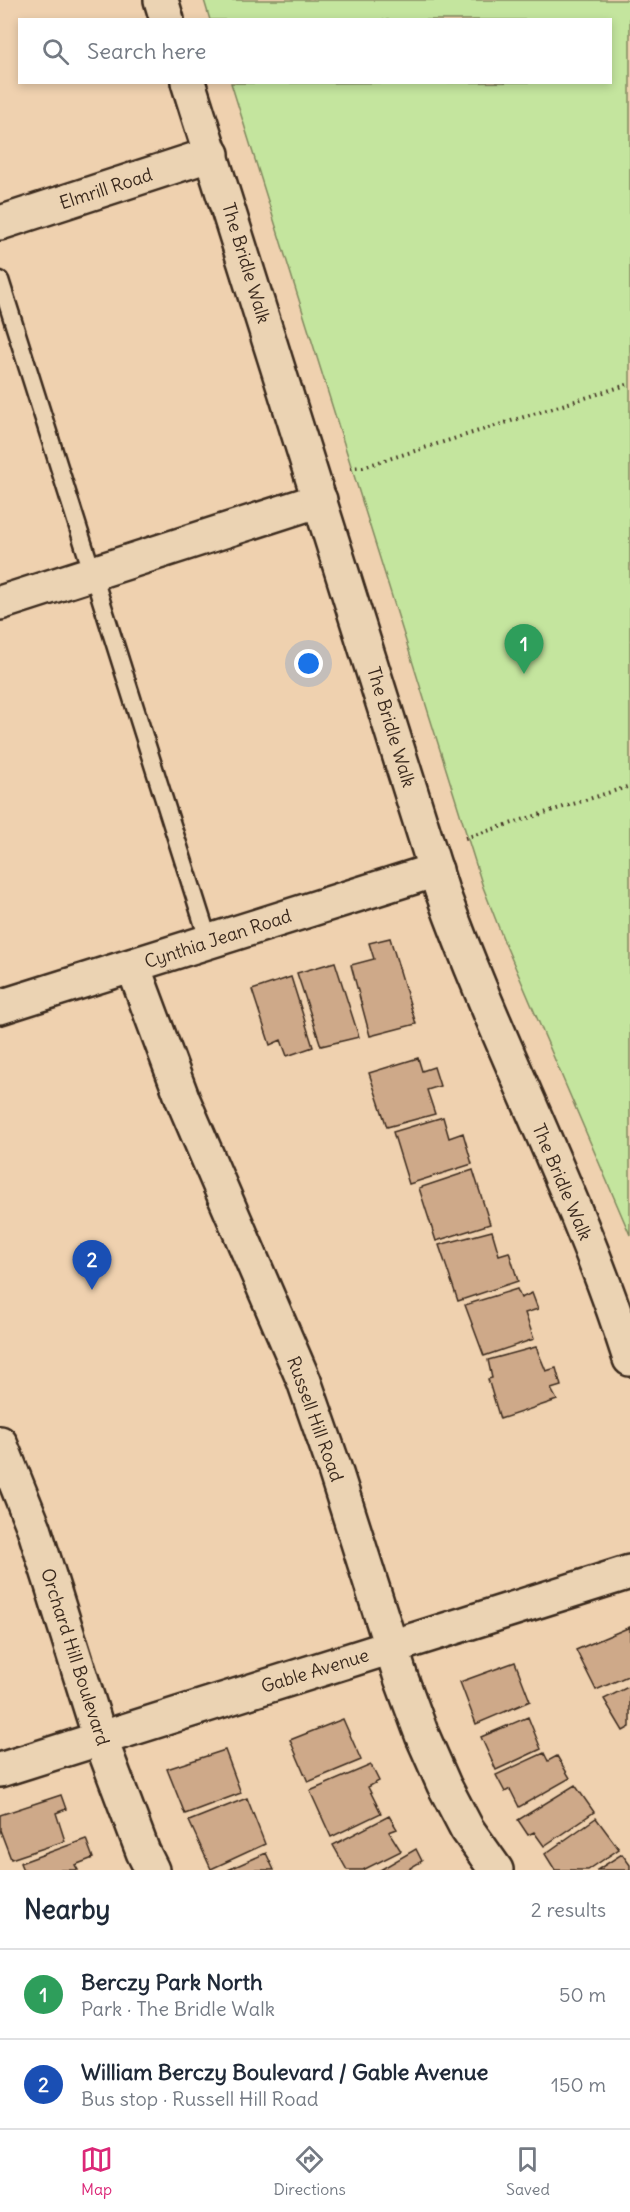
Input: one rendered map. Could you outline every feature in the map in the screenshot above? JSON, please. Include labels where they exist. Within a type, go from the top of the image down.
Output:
[{"type":"street","points":[[161,0],[166,18]]},
{"type":"street","name":"The Bridle Walk","points":[[189,84],[436,870],[477,981],[595,1259],[630,1359]]},
{"type":"street","name":"Elmrill Road","points":[[0,223],[212,154]]},
{"type":"street","points":[[0,603],[320,500]]},
{"type":"street","name":"Cynthia Jean Road","points":[[0,1007],[436,870]]},
{"type":"street","name":"Russell Hill Road","points":[[133,966],[183,1100],[304,1381],[415,1716],[444,1785],[467,1829],[496,1870]]},
{"type":"street","name":"Orchard Hill Boulevard","points":[[0,1443],[34,1528],[100,1738],[152,1870]]},
{"type":"street","name":"Gable Avenue","points":[[0,1770],[630,1572]]},
{"type":"lane","points":[[0,280],[209,942]]},
{"type":"path","points":[[350,468],[363,467],[630,384]]},
{"type":"path","points":[[465,838],[630,786]]},
{"type":"green space","points":[[204,0],[630,0],[630,1235],[483,887],[231,84],[612,84],[612,18],[209,18]]},
{"type":"building","points":[[390,938],[416,1024],[370,1036],[351,965],[374,959],[369,943]]},
{"type":"building","points":[[335,962],[359,1037],[321,1046],[297,973]]},
{"type":"building","points":[[291,977],[313,1047],[287,1056],[281,1040],[270,1045],[252,990]]},
{"type":"building","points":[[418,1058],[422,1071],[434,1067],[440,1086],[427,1090],[435,1114],[387,1127],[369,1073]]},
{"type":"building","points":[[443,1117],[449,1138],[463,1133],[472,1164],[409,1184],[393,1132]]},
{"type":"building","points":[[473,1170],[490,1224],[436,1241],[419,1188]]},
{"type":"building","points":[[492,1231],[499,1255],[509,1252],[518,1281],[458,1301],[439,1245]]},
{"type":"building","points":[[517,1289],[521,1298],[532,1293],[538,1309],[525,1313],[534,1339],[484,1356],[465,1305]]},
{"type":"building","points":[[536,1347],[546,1371],[556,1368],[561,1386],[551,1389],[557,1400],[500,1419],[488,1379],[492,1378],[488,1360]]},
{"type":"building","points":[[630,1627],[630,1675],[596,1690],[576,1650]]},
{"type":"building","points":[[515,1662],[530,1701],[476,1724],[460,1682]]},
{"type":"building","points":[[630,1686],[630,1727],[623,1731],[604,1699]]},
{"type":"building","points":[[528,1717],[541,1749],[496,1770],[481,1737]]},
{"type":"building","points":[[343,1719],[361,1760],[308,1782],[290,1740]]},
{"type":"building","points":[[225,1750],[241,1793],[185,1814],[167,1769]]},
{"type":"building","points":[[544,1753],[548,1761],[557,1756],[570,1778],[519,1807],[510,1789],[505,1792],[496,1775]]},
{"type":"building","points":[[371,1765],[379,1781],[368,1787],[381,1813],[331,1837],[310,1791]]},
{"type":"building","points":[[575,1785],[594,1812],[544,1846],[534,1832],[528,1835],[518,1820]]},
{"type":"building","points":[[61,1795],[66,1809],[56,1813],[65,1841],[11,1859],[0,1830],[0,1815]]},
{"type":"building","points":[[247,1798],[265,1844],[211,1869],[189,1821]]},
{"type":"building","points":[[389,1816],[397,1829],[389,1832],[401,1851],[363,1870],[347,1870],[333,1845]]},
{"type":"building","points":[[596,1818],[619,1849],[588,1870],[555,1870],[545,1854]]},
{"type":"building","points":[[86,1839],[93,1858],[75,1865],[78,1870],[23,1870],[20,1863]]},
{"type":"building","points":[[416,1849],[422,1861],[410,1868],[411,1870],[380,1870]]},
{"type":"building","points":[[266,1853],[274,1870],[228,1870]]},
{"type":"building","points":[[622,1854],[630,1865],[630,1870],[597,1870]]},
{"type":"place","name":"Berczy Park North","points":[[524,674]]},
{"type":"place","name":"William Berczy Boulevard / Gable Avenue","points":[[92,1290]]}]
